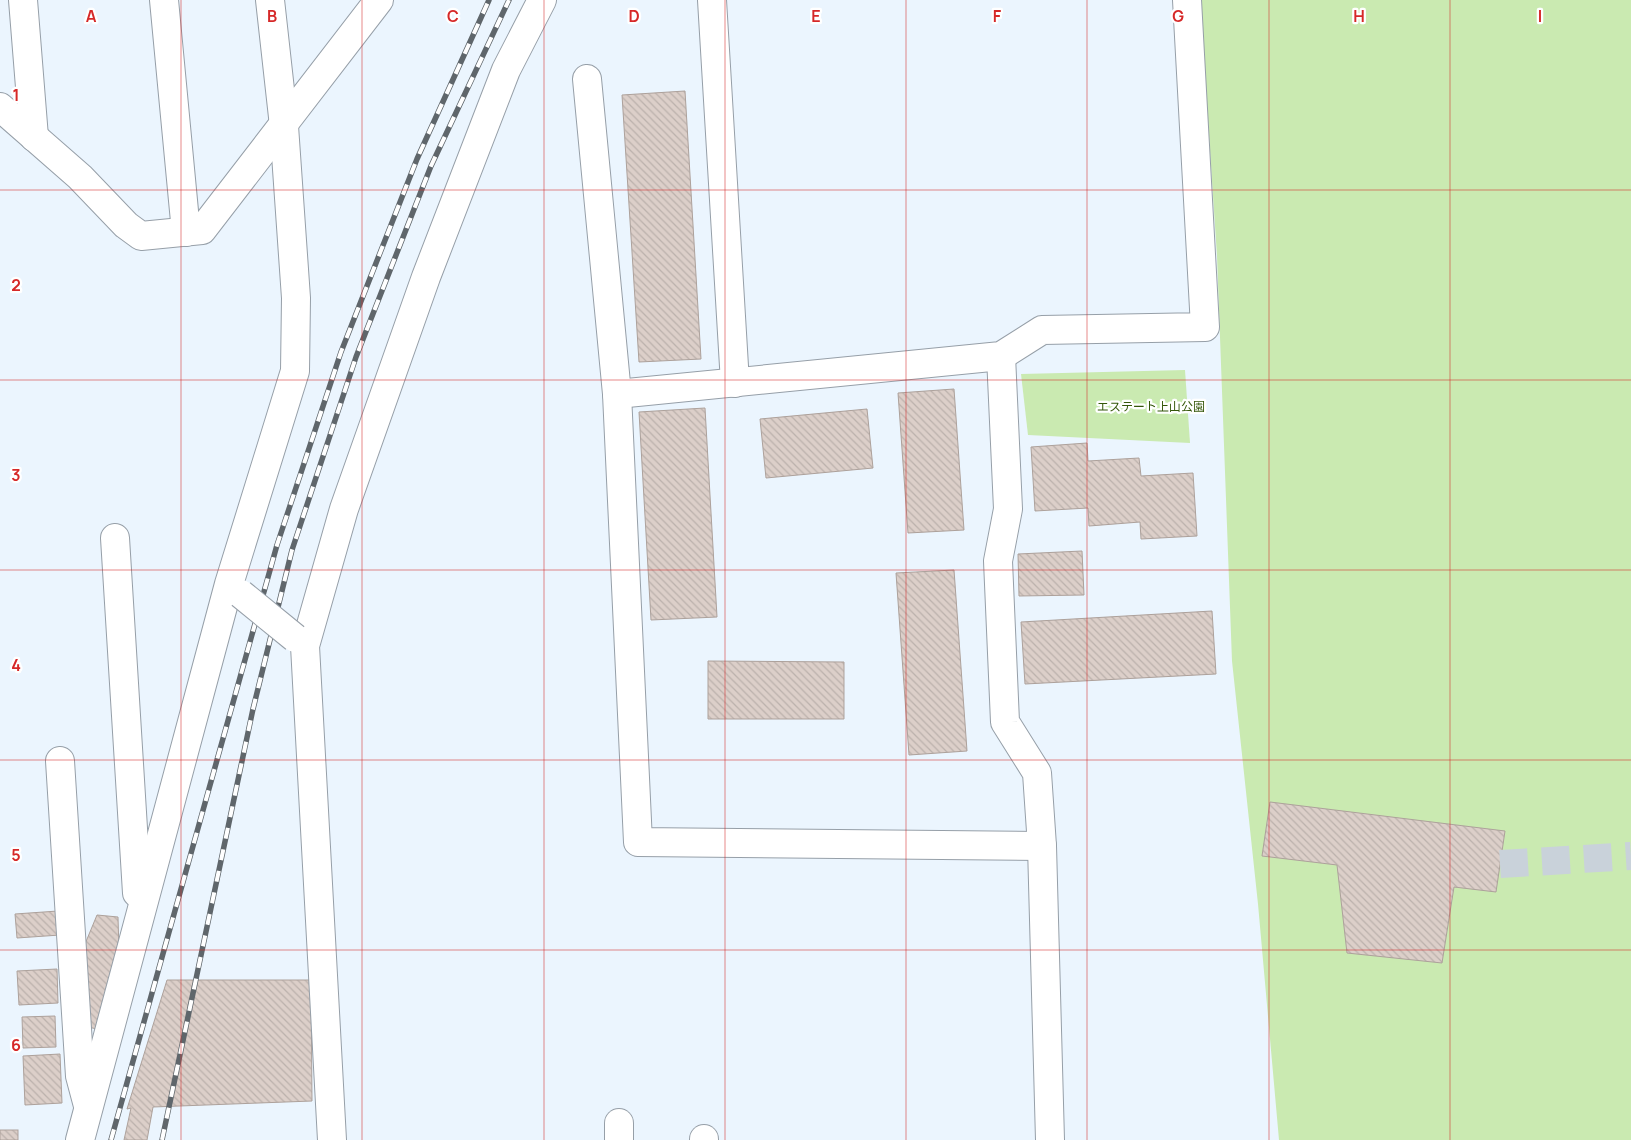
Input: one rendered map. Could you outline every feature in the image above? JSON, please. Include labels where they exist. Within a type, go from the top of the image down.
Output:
[{"type":"street","points":[[23,0],[34,137]]},
{"type":"street","points":[[164,0],[186,232]]},
{"type":"street","points":[[80,1140],[139,918],[235,589],[295,371],[296,298],[284,126],[270,0]]},
{"type":"street","points":[[0,107],[80,177],[126,225],[141,236],[202,230],[284,126],[379,0]]},
{"type":"street","points":[[332,1140],[310,744],[300,642],[344,509],[430,268],[506,70],[542,0]]},
{"type":"street","points":[[712,0],[735,383]]},
{"type":"street","points":[[617,394],[1000,356],[1042,330],[1205,327],[1187,0]]},
{"type":"street","points":[[587,79],[617,394],[638,842],[1042,846]]},
{"type":"street","points":[[1000,356],[1008,508],[998,561],[1005,722],[1037,773],[1042,846],[1050,1140]]},
{"type":"street","points":[[115,538],[139,918]]},
{"type":"street","points":[[235,589],[300,642]]},
{"type":"street","points":[[60,762],[80,1076],[89,1110]]},
{"type":"green space","points":[[1200,0],[1631,0],[1631,1140],[1279,1140],[1258,904],[1232,661],[1217,256]]},
{"type":"green space","name":"エステート上山公園","points":[[1185,370],[1190,443],[1028,435],[1021,374]]},
{"type":"building","points":[[685,91],[701,359],[639,362],[622,95]]},
{"type":"building","points":[[954,389],[964,530],[908,533],[898,393]]},
{"type":"building","points":[[705,408],[717,617],[651,620],[639,412]]},
{"type":"building","points":[[867,409],[873,468],[766,478],[760,419]]},
{"type":"building","points":[[1087,443],[1088,461],[1139,458],[1141,476],[1193,473],[1197,536],[1141,539],[1140,522],[1089,526],[1088,508],[1035,511],[1031,447]]},
{"type":"building","points":[[1082,551],[1084,595],[1019,596],[1018,554]]},
{"type":"building","points":[[954,570],[967,751],[909,755],[896,573]]},
{"type":"building","points":[[1212,611],[1216,674],[1025,684],[1021,622]]},
{"type":"building","points":[[708,661],[844,662],[844,719],[708,719]]},
{"type":"building","points":[[1270,802],[1505,831],[1496,892],[1454,887],[1442,963],[1347,953],[1337,865],[1262,856]]},
{"type":"building","points":[[58,911],[60,935],[17,938],[15,914]]},
{"type":"building","points":[[97,915],[118,917],[119,952],[97,1029],[88,1027],[85,944]]},
{"type":"building","points":[[57,969],[58,1003],[19,1005],[17,971]]},
{"type":"building","points":[[167,980],[311,980],[312,1101],[153,1107],[147,1140],[124,1140],[131,1108],[127,1109]]},
{"type":"building","points":[[55,1016],[56,1047],[23,1048],[22,1017]]},
{"type":"building","points":[[60,1054],[62,1103],[25,1105],[23,1056]]},
{"type":"building","points":[[0,1130],[18,1130],[18,1140],[0,1140]]},
{"type":"tunnel","points":[[1500,864],[1631,856]]},
{"type":"railway","points":[[111,1140],[277,545],[341,352],[417,159],[489,0]]},
{"type":"railway","points":[[162,1140],[253,709],[292,550],[356,357],[431,166],[509,0]]}]
